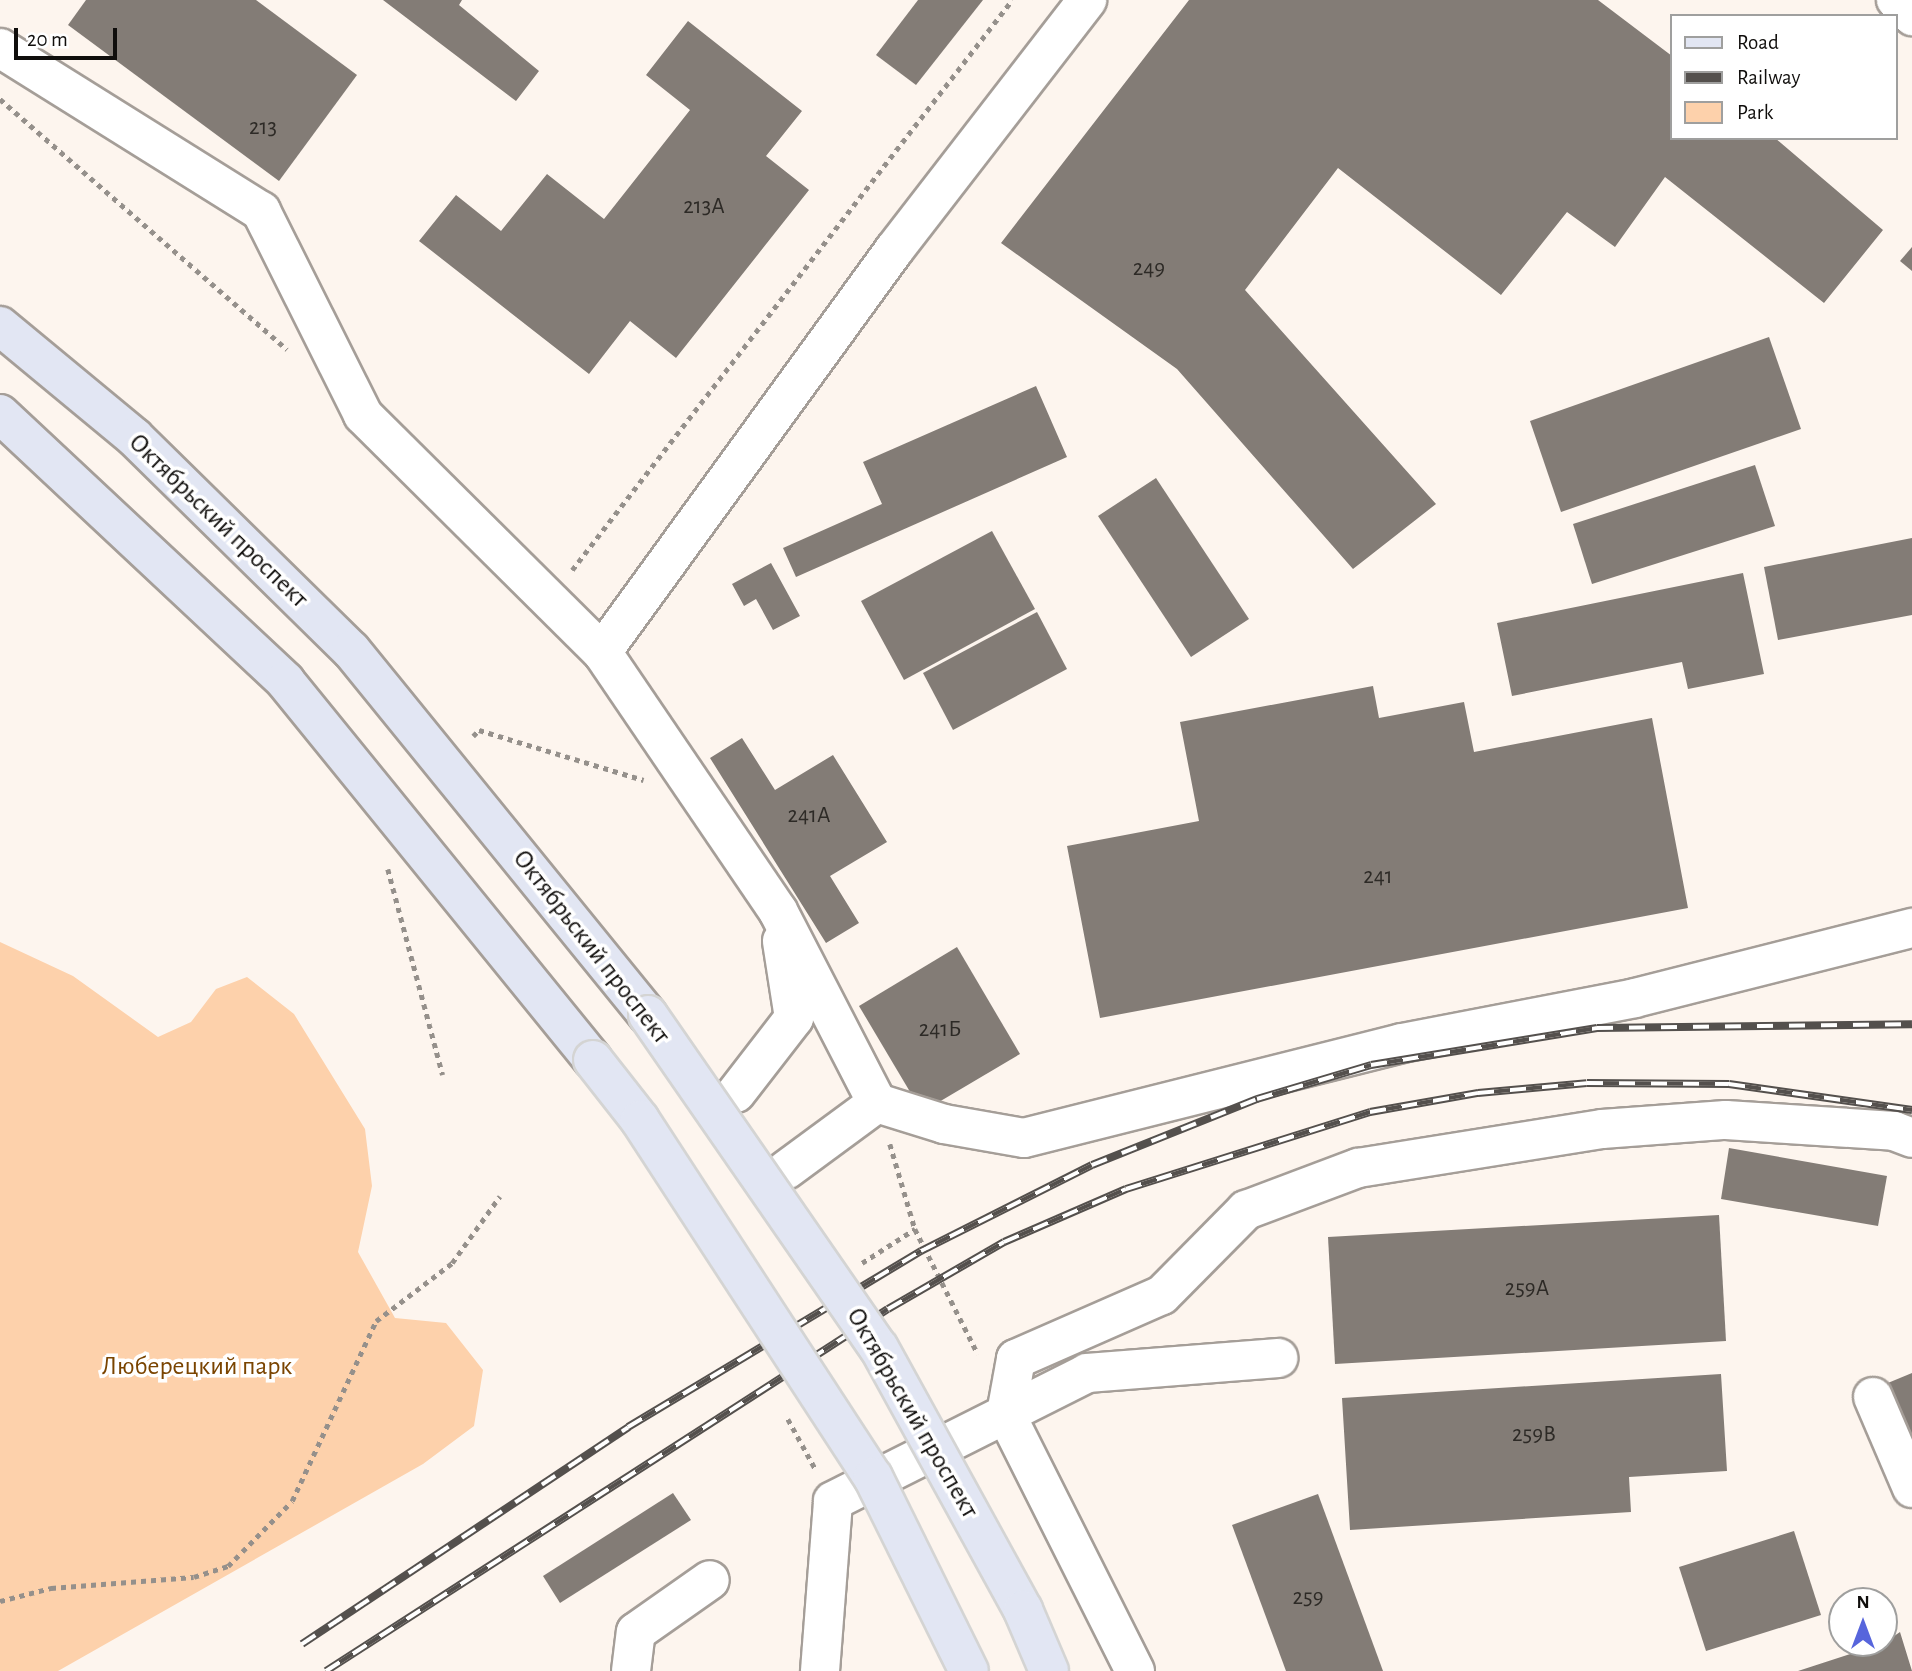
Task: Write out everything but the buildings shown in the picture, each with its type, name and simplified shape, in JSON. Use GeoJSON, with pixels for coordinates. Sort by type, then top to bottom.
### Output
{"type":"FeatureCollection","features":[{"type":"Feature","properties":{"kind":"main road","name":"Октябрьский проспект"},"geometry":{"type":"LineString","coordinates":[[0,326],[134,437],[351,650],[648,1015],[879,1348],[1023,1610],[1049,1671]]}},
{"type":"Feature","properties":{"kind":"main road"},"geometry":{"type":"LineString","coordinates":[[0,414],[285,681],[640,1120],[873,1477],[969,1671]]}},
{"type":"Feature","properties":{"kind":"street"},"geometry":{"type":"LineString","coordinates":[[602,652],[886,261],[1087,0]]}},
{"type":"Feature","properties":{"kind":"street"},"geometry":{"type":"LineString","coordinates":[[1896,0],[1912,16]]}},
{"type":"Feature","properties":{"kind":"street"},"geometry":{"type":"LineString","coordinates":[[0,48],[261,211],[363,415],[602,652],[778,911],[877,1102],[944,1125],[1024,1138],[1402,1042],[1635,998],[1912,928]]}},
{"type":"Feature","properties":{"kind":"street"},"geometry":{"type":"LineString","coordinates":[[736,1093],[794,1018],[778,911]]}},
{"type":"Feature","properties":{"kind":"street"},"geometry":{"type":"LineString","coordinates":[[786,1170],[877,1102]]}},
{"type":"Feature","properties":{"kind":"street"},"geometry":{"type":"LineString","coordinates":[[1135,1671],[1006,1414],[1016,1359],[1162,1295],[1246,1210],[1358,1168],[1602,1129],[1726,1120],[1894,1131],[1912,1138]]}},
{"type":"Feature","properties":{"kind":"street"},"geometry":{"type":"LineString","coordinates":[[821,1671],[833,1501],[1087,1373],[1278,1358]]}},
{"type":"Feature","properties":{"kind":"street"},"geometry":{"type":"LineString","coordinates":[[1873,1397],[1912,1488]]}},
{"type":"Feature","properties":{"kind":"street"},"geometry":{"type":"LineString","coordinates":[[631,1671],[636,1632],[710,1580]]}},
{"type":"Feature","properties":{"kind":"path"},"geometry":{"type":"LineString","coordinates":[[549,599],[1012,0]]}},
{"type":"Feature","properties":{"kind":"path"},"geometry":{"type":"LineString","coordinates":[[0,99],[291,352]]}},
{"type":"Feature","properties":{"kind":"path"},"geometry":{"type":"LineString","coordinates":[[473,736],[479,730],[652,782]]}},
{"type":"Feature","properties":{"kind":"path"},"geometry":{"type":"LineString","coordinates":[[396,858],[388,867],[443,1075]]}},
{"type":"Feature","properties":{"kind":"path"},"geometry":{"type":"LineString","coordinates":[[877,1102],[915,1230],[1006,1414]]}},
{"type":"Feature","properties":{"kind":"path"},"geometry":{"type":"LineString","coordinates":[[0,1601],[51,1588],[194,1577],[228,1566],[292,1501],[376,1321],[452,1263],[499,1196]]}},
{"type":"Feature","properties":{"kind":"path"},"geometry":{"type":"LineString","coordinates":[[781,1406],[833,1501]]}},
{"type":"Feature","properties":{"kind":"green space","name":"Люберецкий парк"},"geometry":{"type":"Polygon","coordinates":[[[0,942],[73,976],[158,1037],[191,1022],[216,989],[247,977],[294,1014],[365,1129],[372,1186],[358,1252],[395,1318],[446,1323],[483,1370],[474,1426],[423,1464],[58,1671],[0,1671],[0,942]]]}},
{"type":"Feature","properties":{"kind":"railway"},"geometry":{"type":"LineString","coordinates":[[302,1644],[628,1427],[921,1251],[1092,1165],[1257,1099],[1371,1065],[1597,1028],[1912,1024]]}},
{"type":"Feature","properties":{"kind":"railway"},"geometry":{"type":"LineString","coordinates":[[326,1671],[888,1309],[1004,1242],[1126,1189],[1370,1112],[1478,1093],[1587,1083],[1729,1084],[1912,1110]]}}]}
